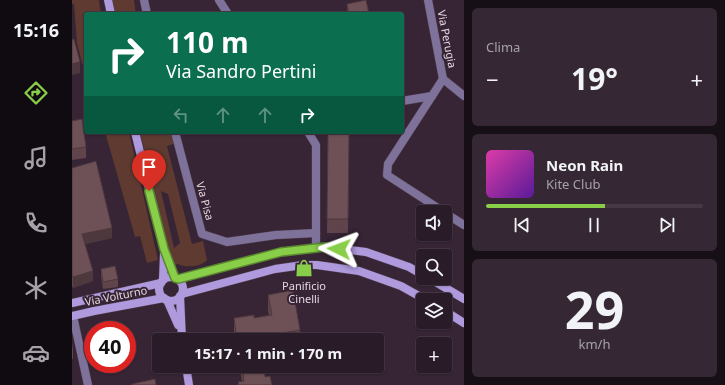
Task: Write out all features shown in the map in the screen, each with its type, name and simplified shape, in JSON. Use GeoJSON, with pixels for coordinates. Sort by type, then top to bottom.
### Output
{"type":"FeatureCollection","features":[{"type":"Feature","properties":{"kind":"street"},"geometry":{"type":"LineString","coordinates":[[108,0],[110,12]]}},
{"type":"Feature","properties":{"kind":"street"},"geometry":{"type":"LineString","coordinates":[[144,0],[147,12]]}},
{"type":"Feature","properties":{"kind":"street"},"geometry":{"type":"LineString","coordinates":[[219,0],[227,12]]}},
{"type":"Feature","properties":{"kind":"street","name":"Via Perugia"},"geometry":{"type":"LineString","coordinates":[[428,0],[443,79],[464,96]]}},
{"type":"Feature","properties":{"kind":"street"},"geometry":{"type":"LineString","coordinates":[[433,205],[387,175],[388,164],[443,79]]}},
{"type":"Feature","properties":{"kind":"street"},"geometry":{"type":"LineString","coordinates":[[404,101],[432,96]]}},
{"type":"Feature","properties":{"kind":"street"},"geometry":{"type":"LineString","coordinates":[[135,134],[164,249],[176,278],[183,286],[181,295],[181,333]]}},
{"type":"Feature","properties":{"kind":"street","name":"Via Pisa"},"geometry":{"type":"LineString","coordinates":[[176,134],[202,234],[227,242],[276,235],[316,232]]}},
{"type":"Feature","properties":{"kind":"street"},"geometry":{"type":"LineString","coordinates":[[309,134],[316,145],[316,248]]}},
{"type":"Feature","properties":{"kind":"street"},"geometry":{"type":"LineString","coordinates":[[452,217],[464,225]]}},
{"type":"Feature","properties":{"kind":"street"},"geometry":{"type":"LineString","coordinates":[[162,282],[169,277],[176,278],[281,252],[325,247],[366,252],[409,266],[416,270]]}},
{"type":"Feature","properties":{"kind":"street"},"geometry":{"type":"LineString","coordinates":[[164,249],[160,291],[166,299],[180,333]]}},
{"type":"Feature","properties":{"kind":"street"},"geometry":{"type":"LineString","coordinates":[[166,299],[174,300],[181,295],[275,269],[303,265],[317,265],[359,270],[401,286],[416,294]]}},
{"type":"Feature","properties":{"kind":"street","name":"Via Volturno"},"geometry":{"type":"LineString","coordinates":[[72,303],[162,282]]}},
{"type":"Feature","properties":{"kind":"street"},"geometry":{"type":"LineString","coordinates":[[441,285],[464,299]]}},
{"type":"Feature","properties":{"kind":"street","name":"Via Volturno"},"geometry":{"type":"LineString","coordinates":[[72,316],[94,310],[166,299]]}},
{"type":"Feature","properties":{"kind":"street"},"geometry":{"type":"LineString","coordinates":[[452,315],[464,323]]}},
{"type":"Feature","properties":{"kind":"street"},"geometry":{"type":"LineString","coordinates":[[72,316],[88,385]]}},
{"type":"Feature","properties":{"kind":"street"},"geometry":{"type":"LineString","coordinates":[[187,373],[189,385]]}},
{"type":"Feature","properties":{"kind":"shaded area"},"geometry":{"type":"Polygon","coordinates":[[[72,0],[99,0],[101,12],[84,12],[84,70],[77,43],[74,4],[72,4],[72,0]]]}},
{"type":"Feature","properties":{"kind":"shaded area"},"geometry":{"type":"Polygon","coordinates":[[[112,0],[134,0],[136,12],[114,12],[112,0]]]}},
{"type":"Feature","properties":{"kind":"shaded area"},"geometry":{"type":"Polygon","coordinates":[[[106,134],[129,134],[158,260],[147,263],[140,236],[135,237],[106,134]]]}},
{"type":"Feature","properties":{"kind":"shaded area"},"geometry":{"type":"Polygon","coordinates":[[[140,134],[174,134],[176,143],[167,146],[192,244],[203,241],[207,260],[201,264],[193,266],[178,264],[172,266],[140,134]],[[161,191],[174,248],[180,243],[168,194],[161,191]]]}},
{"type":"Feature","properties":{"kind":"building"},"geometry":{"type":"Polygon","coordinates":[[[366,0],[369,12],[349,12],[347,4],[366,0]]]}},
{"type":"Feature","properties":{"kind":"building"},"geometry":{"type":"Polygon","coordinates":[[[74,39],[80,62],[72,64],[72,40],[74,39]]]}},
{"type":"Feature","properties":{"kind":"building"},"geometry":{"type":"Polygon","coordinates":[[[82,119],[86,147],[72,149],[72,121],[82,119]]]}},
{"type":"Feature","properties":{"kind":"building"},"geometry":{"type":"Polygon","coordinates":[[[328,134],[349,134],[348,219],[327,219],[328,134]]]}},
{"type":"Feature","properties":{"kind":"building"},"geometry":{"type":"Polygon","coordinates":[[[96,161],[112,228],[82,234],[93,271],[73,277],[72,168],[96,161]]]}},
{"type":"Feature","properties":{"kind":"building"},"geometry":{"type":"Polygon","coordinates":[[[115,266],[118,279],[103,282],[101,269],[115,266]]]}},
{"type":"Feature","properties":{"kind":"building"},"geometry":{"type":"Polygon","coordinates":[[[293,290],[300,330],[282,333],[236,333],[234,318],[254,315],[254,318],[272,315],[268,295],[293,290]]]}},
{"type":"Feature","properties":{"kind":"building"},"geometry":{"type":"Polygon","coordinates":[[[243,373],[265,373],[265,377],[270,376],[272,385],[239,385],[238,382],[244,381],[243,373]]]}},
{"type":"Feature","properties":{"kind":"building"},"geometry":{"type":"Polygon","coordinates":[[[155,379],[156,385],[132,385],[132,384],[155,379]]]}},
{"type":"Feature","properties":{"kind":"place","name":"Panificio Cinelli"},"geometry":{"type":"Point","coordinates":[304,268]}},
{"type":"Feature","properties":{"kind":"route"},"geometry":{"type":"LineString","coordinates":[[149,191],[164,249],[175,278],[178,279],[281,252],[325,247],[339,249]]}}]}
